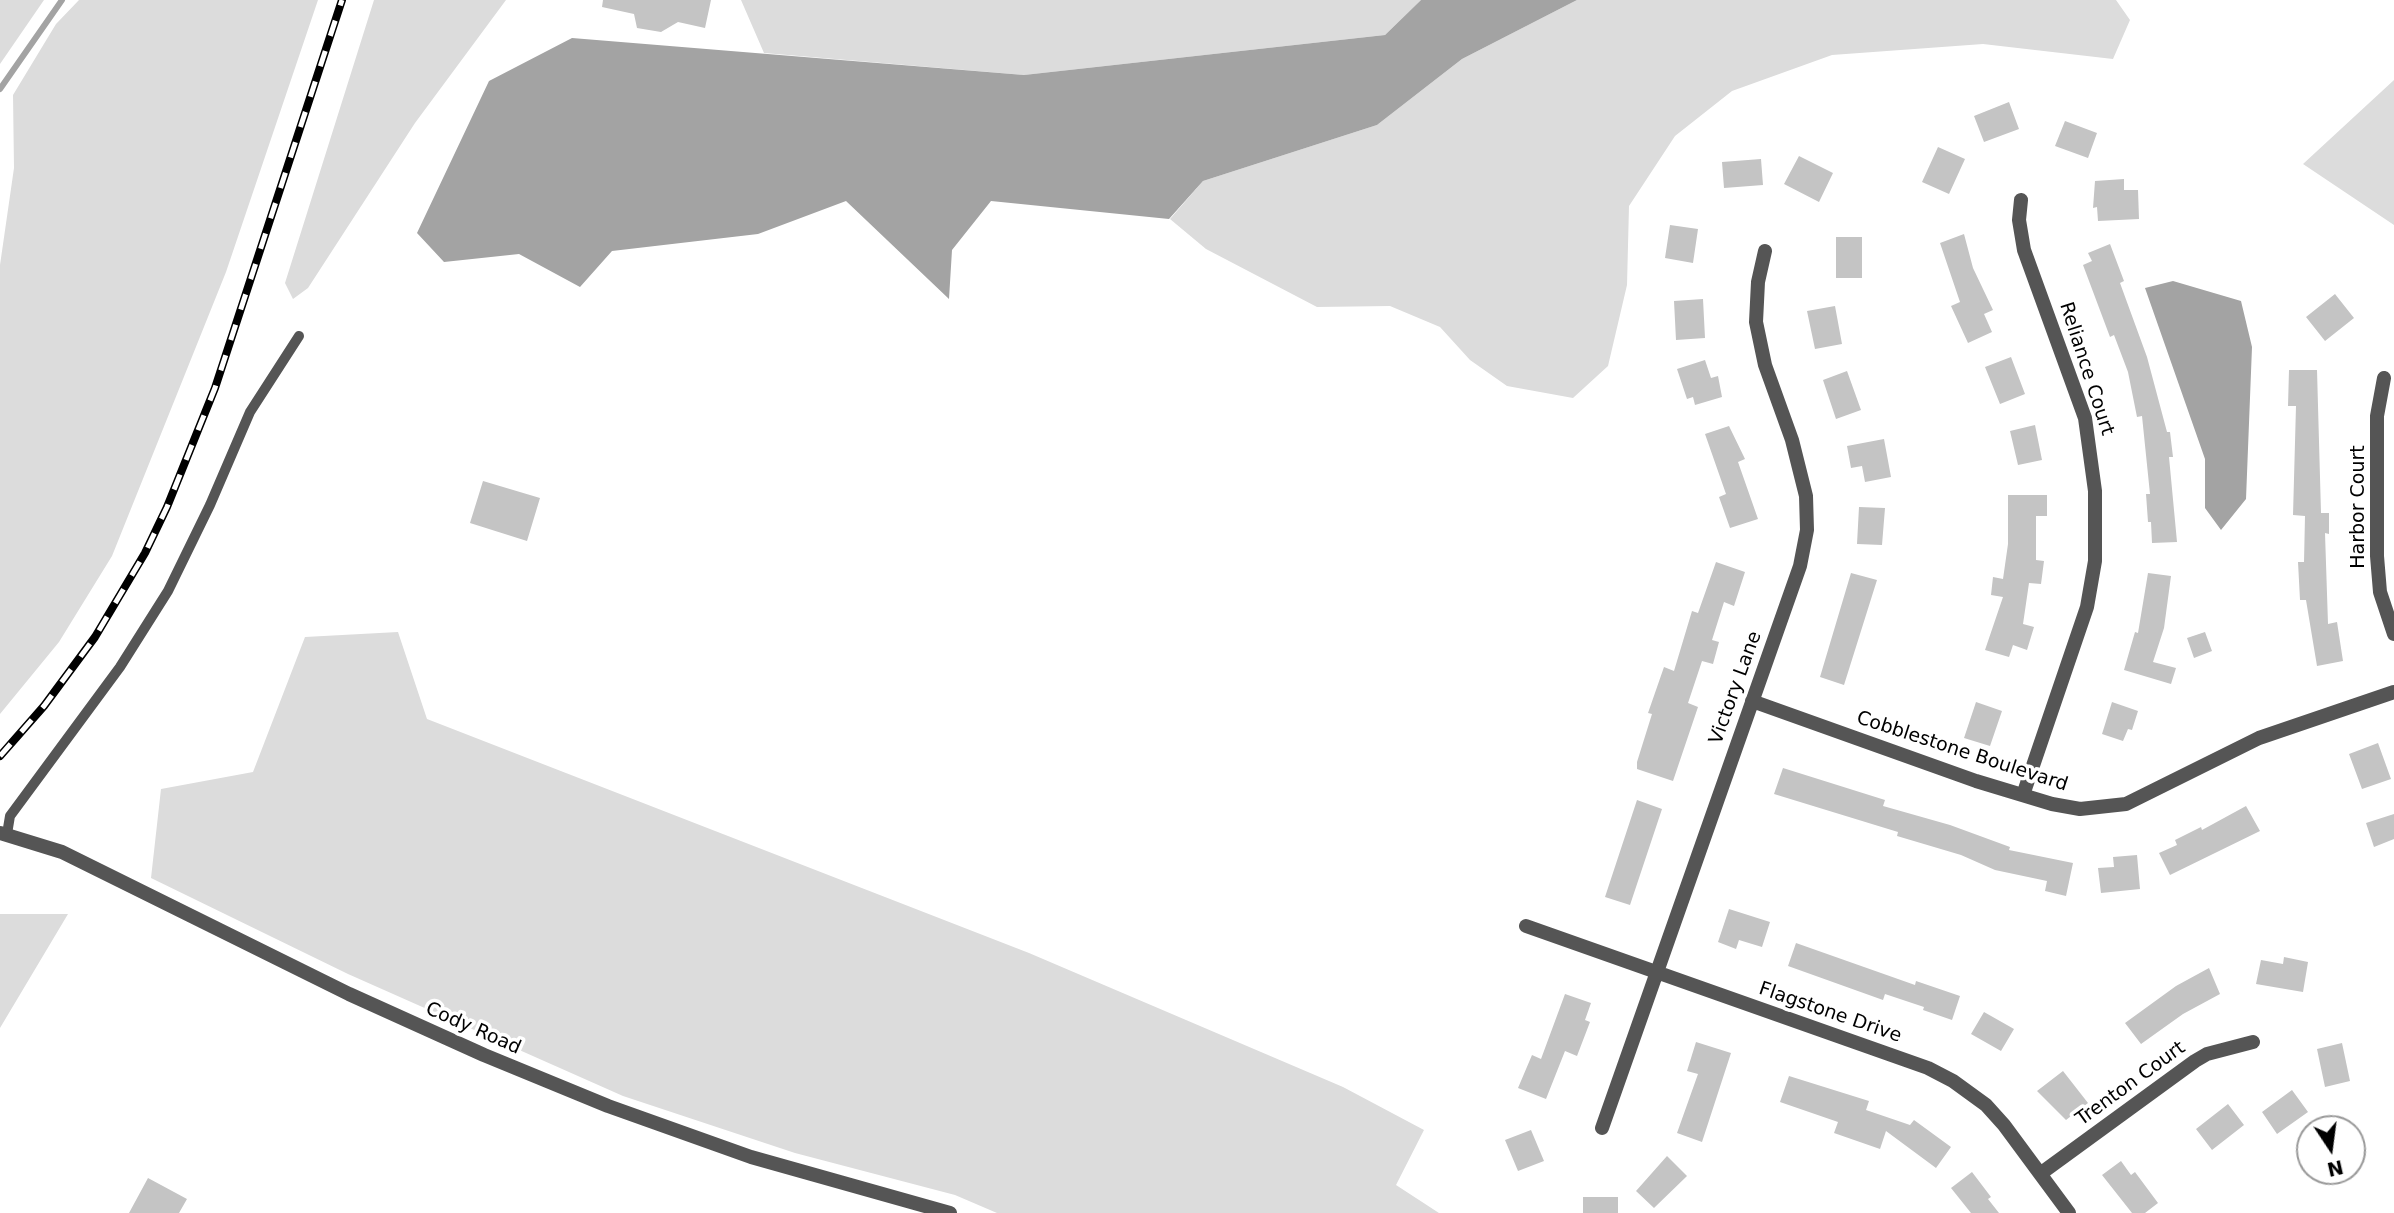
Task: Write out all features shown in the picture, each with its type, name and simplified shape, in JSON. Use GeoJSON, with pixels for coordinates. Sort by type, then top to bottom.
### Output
{"type":"FeatureCollection","features":[{"type":"Feature","properties":{"kind":"street","name":"Reliance Court"},"geometry":{"type":"LineString","coordinates":[[2021,200],[2019,220],[2024,250],[2085,418],[2095,491],[2095,562],[2087,607],[2023,795]]}},
{"type":"Feature","properties":{"kind":"street","name":"Victory Lane"},"geometry":{"type":"LineString","coordinates":[[1602,1129],[1800,566],[1807,530],[1806,496],[1791,440],[1765,365],[1756,322],[1758,282],[1765,251]]}},
{"type":"Feature","properties":{"kind":"street","name":"Harbor Court"},"geometry":{"type":"LineString","coordinates":[[2384,379],[2378,416],[2376,556],[2380,592],[2394,634]]}},
{"type":"Feature","properties":{"kind":"street","name":"Cobblestone Boulevard"},"geometry":{"type":"LineString","coordinates":[[1752,701],[2023,795],[2080,809],[2126,804],[2259,738],[2394,692]]}},
{"type":"Feature","properties":{"kind":"street","name":"Cody Road"},"geometry":{"type":"LineString","coordinates":[[3,834],[62,852],[349,994],[608,1107],[751,1157],[950,1213]]}},
{"type":"Feature","properties":{"kind":"street","name":"Flagstone Drive"},"geometry":{"type":"LineString","coordinates":[[1526,926],[1928,1068],[1953,1081],[1986,1105],[2069,1213]]}},
{"type":"Feature","properties":{"kind":"street","name":"Trenton Court"},"geometry":{"type":"LineString","coordinates":[[2040,1174],[2195,1061],[2207,1054],[2253,1042]]}},
{"type":"Feature","properties":{"kind":"lane"},"geometry":{"type":"LineString","coordinates":[[3,834],[10,816],[120,667],[168,591],[210,505],[250,412],[299,336]]}},
{"type":"Feature","properties":{"kind":"shaded area"},"geometry":{"type":"Polygon","coordinates":[[[0,0],[44,0],[0,64],[0,0]]]}},
{"type":"Feature","properties":{"kind":"shaded area"},"geometry":{"type":"Polygon","coordinates":[[[79,0],[318,0],[226,272],[112,556],[59,642],[0,714],[0,265],[14,168],[13,95],[56,24],[79,0]]]}},
{"type":"Feature","properties":{"kind":"shaded area"},"geometry":{"type":"Polygon","coordinates":[[[374,0],[506,0],[415,123],[308,288],[293,299],[285,283],[374,0]]]}},
{"type":"Feature","properties":{"kind":"shaded area"},"geometry":{"type":"Polygon","coordinates":[[[741,0],[1421,0],[1385,35],[1024,75],[764,53],[741,0]]]}},
{"type":"Feature","properties":{"kind":"shaded area"},"geometry":{"type":"Polygon","coordinates":[[[1421,0],[1577,0],[1462,59],[1377,125],[1203,181],[1169,219],[991,201],[952,250],[949,299],[846,201],[758,234],[612,251],[580,287],[519,254],[444,262],[417,233],[489,81],[572,38],[1024,75],[1385,35],[1421,0]]]}},
{"type":"Feature","properties":{"kind":"shaded area"},"geometry":{"type":"Polygon","coordinates":[[[1577,0],[2116,0],[2130,20],[2113,59],[1983,44],[1832,55],[1732,91],[1675,136],[1629,206],[1627,285],[1608,366],[1573,398],[1507,386],[1470,360],[1440,327],[1390,306],[1317,307],[1206,249],[1170,219],[1203,181],[1377,125],[1462,59],[1577,0]]]}},
{"type":"Feature","properties":{"kind":"shaded area"},"geometry":{"type":"Polygon","coordinates":[[[2394,80],[2394,225],[2303,164],[2394,80]]]}},
{"type":"Feature","properties":{"kind":"shaded area"},"geometry":{"type":"Polygon","coordinates":[[[2173,281],[2241,301],[2252,347],[2246,499],[2221,530],[2205,508],[2205,459],[2145,288],[2173,281]]]}},
{"type":"Feature","properties":{"kind":"shaded area"},"geometry":{"type":"Polygon","coordinates":[[[398,632],[427,719],[1029,953],[1343,1087],[1424,1130],[1396,1185],[1439,1213],[997,1213],[955,1195],[795,1153],[623,1096],[348,974],[151,878],[161,789],[253,772],[305,637],[398,632]]]}},
{"type":"Feature","properties":{"kind":"shaded area"},"geometry":{"type":"Polygon","coordinates":[[[0,914],[68,914],[0,1028],[0,914]]]}},
{"type":"Feature","properties":{"kind":"building"},"geometry":{"type":"Polygon","coordinates":[[[603,0],[711,0],[705,28],[678,22],[661,32],[637,28],[634,14],[602,7],[603,0]]]}},
{"type":"Feature","properties":{"kind":"building"},"geometry":{"type":"Polygon","coordinates":[[[2009,102],[2019,129],[1984,142],[1974,116],[2009,102]]]}},
{"type":"Feature","properties":{"kind":"building"},"geometry":{"type":"Polygon","coordinates":[[[2065,121],[2097,133],[2088,158],[2055,146],[2065,121]]]}},
{"type":"Feature","properties":{"kind":"building"},"geometry":{"type":"Polygon","coordinates":[[[1938,147],[1965,159],[1949,194],[1922,182],[1938,147]]]}},
{"type":"Feature","properties":{"kind":"building"},"geometry":{"type":"Polygon","coordinates":[[[1799,156],[1833,173],[1819,202],[1784,184],[1799,156]]]}},
{"type":"Feature","properties":{"kind":"building"},"geometry":{"type":"Polygon","coordinates":[[[1761,159],[1763,185],[1724,188],[1722,162],[1761,159]]]}},
{"type":"Feature","properties":{"kind":"building"},"geometry":{"type":"Polygon","coordinates":[[[2124,179],[2124,190],[2138,190],[2139,219],[2098,221],[2097,207],[2093,208],[2095,181],[2124,179]]]}},
{"type":"Feature","properties":{"kind":"building"},"geometry":{"type":"Polygon","coordinates":[[[1670,225],[1698,229],[1693,263],[1665,258],[1670,225]]]}},
{"type":"Feature","properties":{"kind":"building"},"geometry":{"type":"Polygon","coordinates":[[[1964,234],[1973,268],[1993,310],[1984,314],[1992,332],[1968,343],[1951,306],[1960,302],[1940,243],[1964,234]]]}},
{"type":"Feature","properties":{"kind":"building"},"geometry":{"type":"Polygon","coordinates":[[[1836,237],[1862,237],[1862,278],[1836,278],[1836,237]]]}},
{"type":"Feature","properties":{"kind":"building"},"geometry":{"type":"Polygon","coordinates":[[[2110,244],[2124,281],[2120,283],[2147,357],[2167,432],[2170,432],[2173,457],[2169,457],[2177,542],[2152,543],[2151,522],[2148,522],[2146,494],[2150,494],[2142,416],[2137,417],[2128,372],[2114,335],[2110,337],[2083,265],[2092,261],[2088,253],[2110,244]]]}},
{"type":"Feature","properties":{"kind":"building"},"geometry":{"type":"Polygon","coordinates":[[[2335,294],[2354,318],[2325,341],[2306,317],[2335,294]]]}},
{"type":"Feature","properties":{"kind":"building"},"geometry":{"type":"Polygon","coordinates":[[[1703,299],[1705,338],[1676,340],[1674,301],[1703,299]]]}},
{"type":"Feature","properties":{"kind":"building"},"geometry":{"type":"Polygon","coordinates":[[[1835,306],[1842,344],[1815,349],[1807,311],[1835,306]]]}},
{"type":"Feature","properties":{"kind":"building"},"geometry":{"type":"Polygon","coordinates":[[[2011,357],[2025,394],[2000,404],[1985,367],[2011,357]]]}},
{"type":"Feature","properties":{"kind":"building"},"geometry":{"type":"Polygon","coordinates":[[[1705,360],[1711,378],[1718,376],[1722,397],[1695,405],[1693,397],[1687,399],[1677,369],[1705,360]]]}},
{"type":"Feature","properties":{"kind":"building"},"geometry":{"type":"Polygon","coordinates":[[[2289,370],[2317,370],[2321,513],[2329,513],[2329,534],[2325,533],[2328,624],[2337,622],[2343,661],[2317,666],[2306,600],[2300,600],[2298,562],[2304,562],[2305,516],[2293,515],[2296,406],[2288,406],[2289,370]]]}},
{"type":"Feature","properties":{"kind":"building"},"geometry":{"type":"Polygon","coordinates":[[[1847,371],[1861,410],[1836,419],[1823,380],[1847,371]]]}},
{"type":"Feature","properties":{"kind":"building"},"geometry":{"type":"Polygon","coordinates":[[[2035,425],[2042,460],[2018,465],[2010,431],[2035,425]]]}},
{"type":"Feature","properties":{"kind":"building"},"geometry":{"type":"Polygon","coordinates":[[[1729,426],[1745,459],[1738,462],[1758,519],[1730,528],[1719,497],[1726,494],[1705,434],[1729,426]]]}},
{"type":"Feature","properties":{"kind":"building"},"geometry":{"type":"Polygon","coordinates":[[[1884,439],[1891,477],[1865,482],[1862,466],[1851,468],[1847,446],[1884,439]]]}},
{"type":"Feature","properties":{"kind":"building"},"geometry":{"type":"Polygon","coordinates":[[[483,481],[540,498],[527,541],[470,523],[483,481]]]}},
{"type":"Feature","properties":{"kind":"building"},"geometry":{"type":"Polygon","coordinates":[[[2008,495],[2047,495],[2047,516],[2036,516],[2036,560],[2044,561],[2041,584],[2029,583],[2023,624],[2034,627],[2027,650],[2013,645],[2009,657],[1985,650],[2003,597],[1991,595],[1993,577],[2003,579],[2008,544],[2008,495]]]}},
{"type":"Feature","properties":{"kind":"building"},"geometry":{"type":"Polygon","coordinates":[[[1859,507],[1885,508],[1882,545],[1857,544],[1859,507]]]}},
{"type":"Feature","properties":{"kind":"building"},"geometry":{"type":"Polygon","coordinates":[[[1716,562],[1745,572],[1734,606],[1724,602],[1712,640],[1719,642],[1713,664],[1702,661],[1688,703],[1698,707],[1673,781],[1637,769],[1637,762],[1652,714],[1648,713],[1664,667],[1674,671],[1692,611],[1698,613],[1716,562]]]}},
{"type":"Feature","properties":{"kind":"building"},"geometry":{"type":"Polygon","coordinates":[[[1851,573],[1877,580],[1844,685],[1820,677],[1851,573]]]}},
{"type":"Feature","properties":{"kind":"building"},"geometry":{"type":"Polygon","coordinates":[[[2148,573],[2171,576],[2164,628],[2153,662],[2176,668],[2171,684],[2124,670],[2135,632],[2138,633],[2148,573]]]}},
{"type":"Feature","properties":{"kind":"building"},"geometry":{"type":"Polygon","coordinates":[[[2205,632],[2212,651],[2194,658],[2187,638],[2205,632]]]}},
{"type":"Feature","properties":{"kind":"building"},"geometry":{"type":"Polygon","coordinates":[[[1976,702],[2002,711],[1990,746],[1964,738],[1976,702]]]}},
{"type":"Feature","properties":{"kind":"building"},"geometry":{"type":"Polygon","coordinates":[[[2112,702],[2138,711],[2132,730],[2128,729],[2123,741],[2102,734],[2112,702]]]}},
{"type":"Feature","properties":{"kind":"building"},"geometry":{"type":"Polygon","coordinates":[[[2378,743],[2391,779],[2362,789],[2349,754],[2378,743]]]}},
{"type":"Feature","properties":{"kind":"building"},"geometry":{"type":"Polygon","coordinates":[[[1783,768],[1885,800],[1883,806],[1950,825],[2010,847],[2009,850],[2073,863],[2066,896],[2045,891],[2047,881],[1995,870],[1961,855],[1897,836],[1898,832],[1774,794],[1783,768]]]}},
{"type":"Feature","properties":{"kind":"building"},"geometry":{"type":"Polygon","coordinates":[[[1637,800],[1662,809],[1630,905],[1605,897],[1637,800]]]}},
{"type":"Feature","properties":{"kind":"building"},"geometry":{"type":"Polygon","coordinates":[[[2246,806],[2260,831],[2170,875],[2159,853],[2177,845],[2175,840],[2201,827],[2202,830],[2246,806]]]}},
{"type":"Feature","properties":{"kind":"building"},"geometry":{"type":"Polygon","coordinates":[[[2394,814],[2394,839],[2374,847],[2366,823],[2394,814]]]}},
{"type":"Feature","properties":{"kind":"building"},"geometry":{"type":"Polygon","coordinates":[[[2137,855],[2140,889],[2101,893],[2098,868],[2114,867],[2113,857],[2137,855]]]}},
{"type":"Feature","properties":{"kind":"building"},"geometry":{"type":"Polygon","coordinates":[[[1729,909],[1770,922],[1762,947],[1739,940],[1736,949],[1718,942],[1729,909]]]}},
{"type":"Feature","properties":{"kind":"building"},"geometry":{"type":"Polygon","coordinates":[[[1796,943],[1915,985],[1916,981],[1960,996],[1952,1020],[1885,994],[1883,1000],[1788,966],[1796,943]]]}},
{"type":"Feature","properties":{"kind":"building"},"geometry":{"type":"Polygon","coordinates":[[[2284,957],[2308,962],[2303,992],[2256,984],[2261,960],[2283,964],[2284,957]]]}},
{"type":"Feature","properties":{"kind":"building"},"geometry":{"type":"Polygon","coordinates":[[[2209,968],[2220,994],[2183,1014],[2141,1044],[2125,1023],[2176,986],[2209,968]]]}},
{"type":"Feature","properties":{"kind":"building"},"geometry":{"type":"Polygon","coordinates":[[[1565,994],[1591,1003],[1585,1020],[1590,1022],[1577,1056],[1565,1051],[1546,1099],[1518,1088],[1532,1055],[1541,1059],[1565,994]]]}},
{"type":"Feature","properties":{"kind":"building"},"geometry":{"type":"Polygon","coordinates":[[[1984,1012],[2014,1029],[2001,1051],[1971,1034],[1984,1012]]]}},
{"type":"Feature","properties":{"kind":"building"},"geometry":{"type":"Polygon","coordinates":[[[1696,1042],[1731,1053],[1702,1142],[1677,1133],[1698,1074],[1687,1071],[1696,1042]]]}},
{"type":"Feature","properties":{"kind":"building"},"geometry":{"type":"Polygon","coordinates":[[[2342,1043],[2350,1081],[2325,1087],[2317,1049],[2342,1043]]]}},
{"type":"Feature","properties":{"kind":"building"},"geometry":{"type":"Polygon","coordinates":[[[2063,1071],[2088,1103],[2066,1120],[2037,1091],[2063,1071]]]}},
{"type":"Feature","properties":{"kind":"building"},"geometry":{"type":"Polygon","coordinates":[[[1789,1076],[1869,1101],[1866,1110],[1910,1125],[1914,1120],[1951,1147],[1936,1168],[1886,1131],[1880,1149],[1834,1133],[1838,1122],[1780,1102],[1789,1076]]]}},
{"type":"Feature","properties":{"kind":"building"},"geometry":{"type":"Polygon","coordinates":[[[2292,1090],[2308,1112],[2296,1115],[2296,1121],[2277,1134],[2262,1112],[2292,1090]]]}},
{"type":"Feature","properties":{"kind":"building"},"geometry":{"type":"Polygon","coordinates":[[[2228,1104],[2244,1125],[2212,1150],[2196,1129],[2228,1104]]]}},
{"type":"Feature","properties":{"kind":"building"},"geometry":{"type":"Polygon","coordinates":[[[1531,1130],[1544,1161],[1518,1171],[1505,1140],[1531,1130]]]}},
{"type":"Feature","properties":{"kind":"building"},"geometry":{"type":"Polygon","coordinates":[[[1667,1156],[1687,1176],[1654,1208],[1636,1191],[1667,1156]]]}},
{"type":"Feature","properties":{"kind":"building"},"geometry":{"type":"Polygon","coordinates":[[[2121,1161],[2131,1175],[2135,1172],[2158,1203],[2145,1213],[2132,1213],[2102,1175],[2121,1161]]]}},
{"type":"Feature","properties":{"kind":"building"},"geometry":{"type":"Polygon","coordinates":[[[1972,1172],[1991,1197],[1988,1199],[1999,1213],[1971,1213],[1951,1188],[1972,1172]]]}},
{"type":"Feature","properties":{"kind":"building"},"geometry":{"type":"Polygon","coordinates":[[[148,1178],[187,1199],[179,1213],[129,1213],[148,1178]]]}},
{"type":"Feature","properties":{"kind":"building"},"geometry":{"type":"Polygon","coordinates":[[[1583,1197],[1618,1197],[1618,1213],[1583,1213],[1583,1197]]]}},
{"type":"Feature","properties":{"kind":"waterway"},"geometry":{"type":"LineString","coordinates":[[0,89],[62,0]]}},
{"type":"Feature","properties":{"kind":"railway"},"geometry":{"type":"LineString","coordinates":[[0,756],[44,706],[95,637],[145,553],[167,507],[215,388],[342,0]]}}]}
